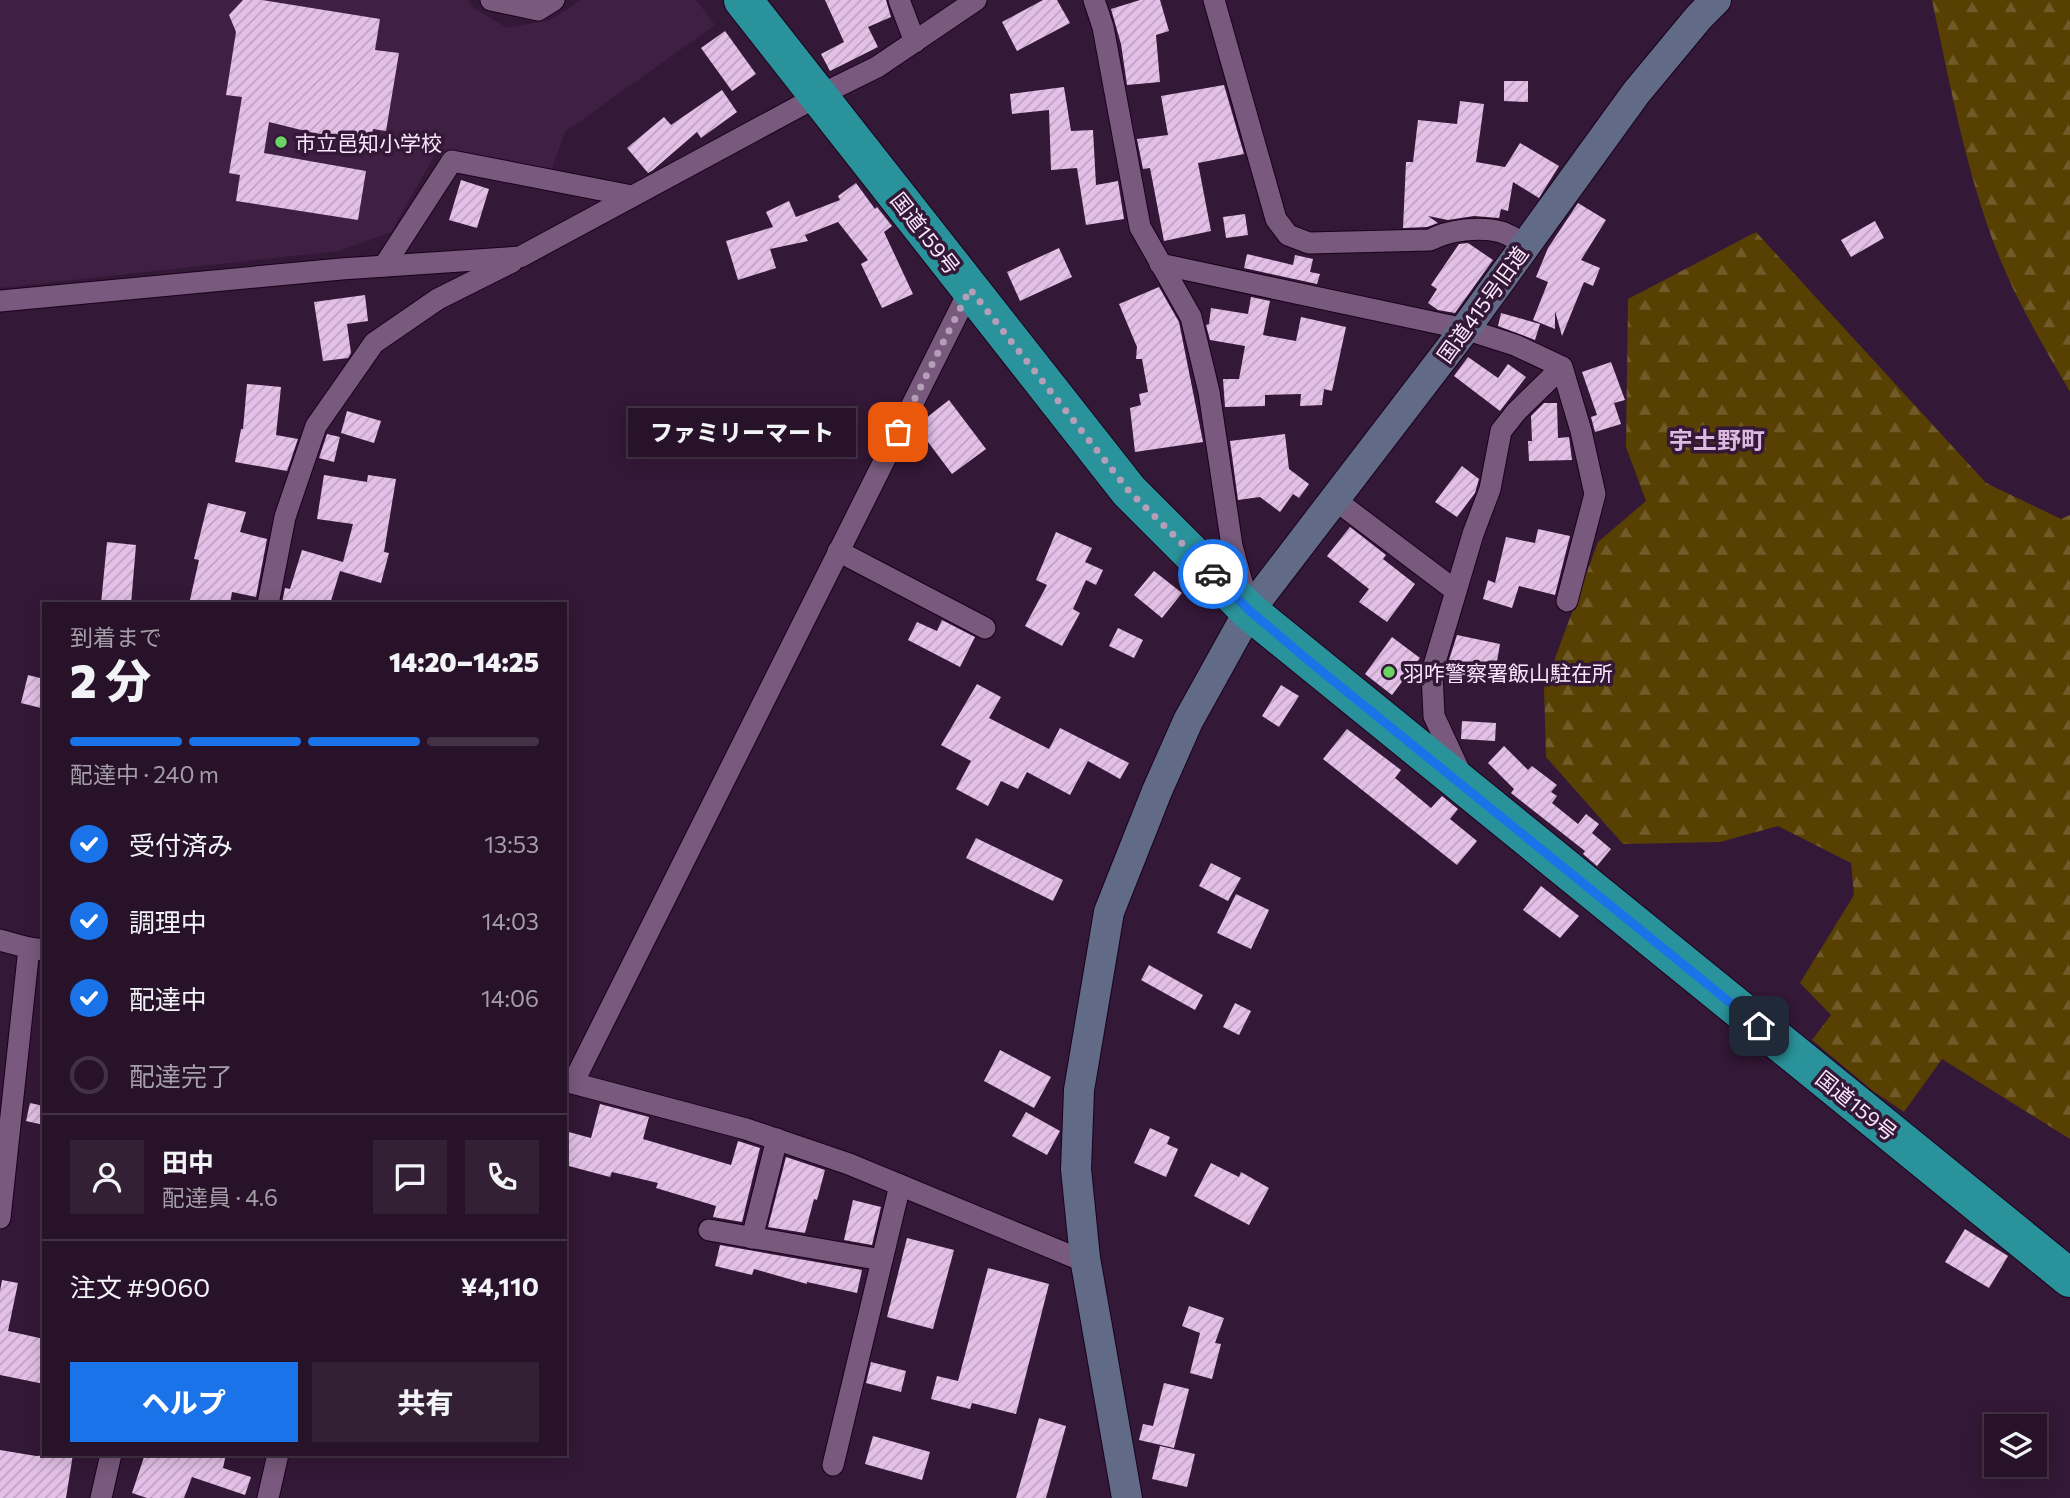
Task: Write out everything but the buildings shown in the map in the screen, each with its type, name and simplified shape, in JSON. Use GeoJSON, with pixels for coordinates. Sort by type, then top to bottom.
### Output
{"type":"FeatureCollection","features":[{"type":"Feature","properties":{"kind":"highway","name":"国道159号"},"geometry":{"type":"LineString","coordinates":[[743,0],[1129,491],[1250,611],[2070,1278]]}},
{"type":"Feature","properties":{"kind":"street"},"geometry":{"type":"LineString","coordinates":[[491,0],[538,10],[554,0]]}},
{"type":"Feature","properties":{"kind":"street"},"geometry":{"type":"LineString","coordinates":[[899,0],[915,42]]}},
{"type":"Feature","properties":{"kind":"street"},"geometry":{"type":"LineString","coordinates":[[268,602],[285,517],[316,425],[374,344],[438,299],[877,67],[976,0]]}},
{"type":"Feature","properties":{"kind":"street"},"geometry":{"type":"LineString","coordinates":[[1094,0],[1103,27],[1140,227],[1191,317],[1209,393],[1232,546],[1250,611]]}},
{"type":"Feature","properties":{"kind":"street"},"geometry":{"type":"LineString","coordinates":[[1214,0],[1276,219],[1288,235],[1309,243],[1430,240],[1442,234],[1470,230],[1501,232],[1526,244]]}},
{"type":"Feature","properties":{"kind":"street","name":"国道415号旧道"},"geometry":{"type":"LineString","coordinates":[[1127,1498],[1086,1262],[1076,1169],[1079,1090],[1109,912],[1188,721],[1250,611],[1465,329],[1636,93],[1716,0]]}},
{"type":"Feature","properties":{"kind":"street"},"geometry":{"type":"LineString","coordinates":[[384,266],[452,161],[632,197]]}},
{"type":"Feature","properties":{"kind":"street"},"geometry":{"type":"LineString","coordinates":[[0,301],[384,266],[520,257]]}},
{"type":"Feature","properties":{"kind":"street"},"geometry":{"type":"LineString","coordinates":[[1160,264],[1465,329],[1516,345],[1562,368],[1581,431],[1595,494],[1567,600]]}},
{"type":"Feature","properties":{"kind":"street"},"geometry":{"type":"LineString","coordinates":[[970,289],[569,1082],[746,1129],[849,1164],[1086,1262]]}},
{"type":"Feature","properties":{"kind":"street"},"geometry":{"type":"LineString","coordinates":[[1469,790],[1434,716],[1432,672],[1473,534],[1490,489],[1501,431],[1516,412],[1562,368]]}},
{"type":"Feature","properties":{"kind":"street"},"geometry":{"type":"LineString","coordinates":[[1334,499],[1456,591]]}},
{"type":"Feature","properties":{"kind":"street"},"geometry":{"type":"LineString","coordinates":[[838,551],[985,628]]}},
{"type":"Feature","properties":{"kind":"street"},"geometry":{"type":"LineString","coordinates":[[0,940],[36,949],[0,1218]]}},
{"type":"Feature","properties":{"kind":"street"},"geometry":{"type":"LineString","coordinates":[[752,1238],[777,1139]]}},
{"type":"Feature","properties":{"kind":"street"},"geometry":{"type":"LineString","coordinates":[[833,1465],[900,1185]]}},
{"type":"Feature","properties":{"kind":"street"},"geometry":{"type":"LineString","coordinates":[[709,1230],[882,1260]]}},
{"type":"Feature","properties":{"kind":"street"},"geometry":{"type":"LineString","coordinates":[[101,1498],[111,1456]]}},
{"type":"Feature","properties":{"kind":"street"},"geometry":{"type":"LineString","coordinates":[[268,1498],[278,1456]]}},
{"type":"Feature","properties":{"kind":"shaded area","name":"市立邑知小学校"},"geometry":{"type":"Polygon","coordinates":[[[0,0],[468,0],[472,7],[507,28],[551,20],[581,0],[696,0],[715,25],[565,132],[551,171],[437,151],[391,232],[339,251],[0,288],[0,0]]]}},
{"type":"Feature","properties":{"kind":"green space"},"geometry":{"type":"Polygon","coordinates":[[[1932,0],[2070,0],[2070,392],[2031,324],[1998,254],[1987,223],[1960,128],[1932,0]]]}},
{"type":"Feature","properties":{"kind":"green space"},"geometry":{"type":"Polygon","coordinates":[[[1756,232],[1986,483],[2061,519],[2070,515],[2070,1139],[1942,1059],[1904,1112],[1873,1091],[1812,1040],[1831,1015],[1800,983],[1854,895],[1851,863],[1778,826],[1720,842],[1623,844],[1546,757],[1544,688],[1598,542],[1646,501],[1626,447],[1628,299],[1756,232]]]}},
{"type":"Feature","properties":{"kind":"way so far"},"geometry":{"type":"LineString","coordinates":[[898,432],[970,289],[1129,491],[1213,574]]}},
{"type":"Feature","properties":{"kind":"place","name":"市立邑知小学校"},"geometry":{"type":"Point","coordinates":[281,142]}},
{"type":"Feature","properties":{"kind":"place","name":"ファミリーマート"},"geometry":{"type":"Point","coordinates":[898,432]}},
{"type":"Feature","properties":{"kind":"place","name":"羽咋警察署飯山駐在所"},"geometry":{"type":"Point","coordinates":[1389,672]}},
{"type":"Feature","properties":{"kind":"district","name":"宇土野町"},"geometry":{"type":"Point","coordinates":[1717,439]}},
{"type":"Feature","properties":{"kind":"route"},"geometry":{"type":"LineString","coordinates":[[1213,574],[1250,611],[1309,661],[1759,1026]]}}]}
